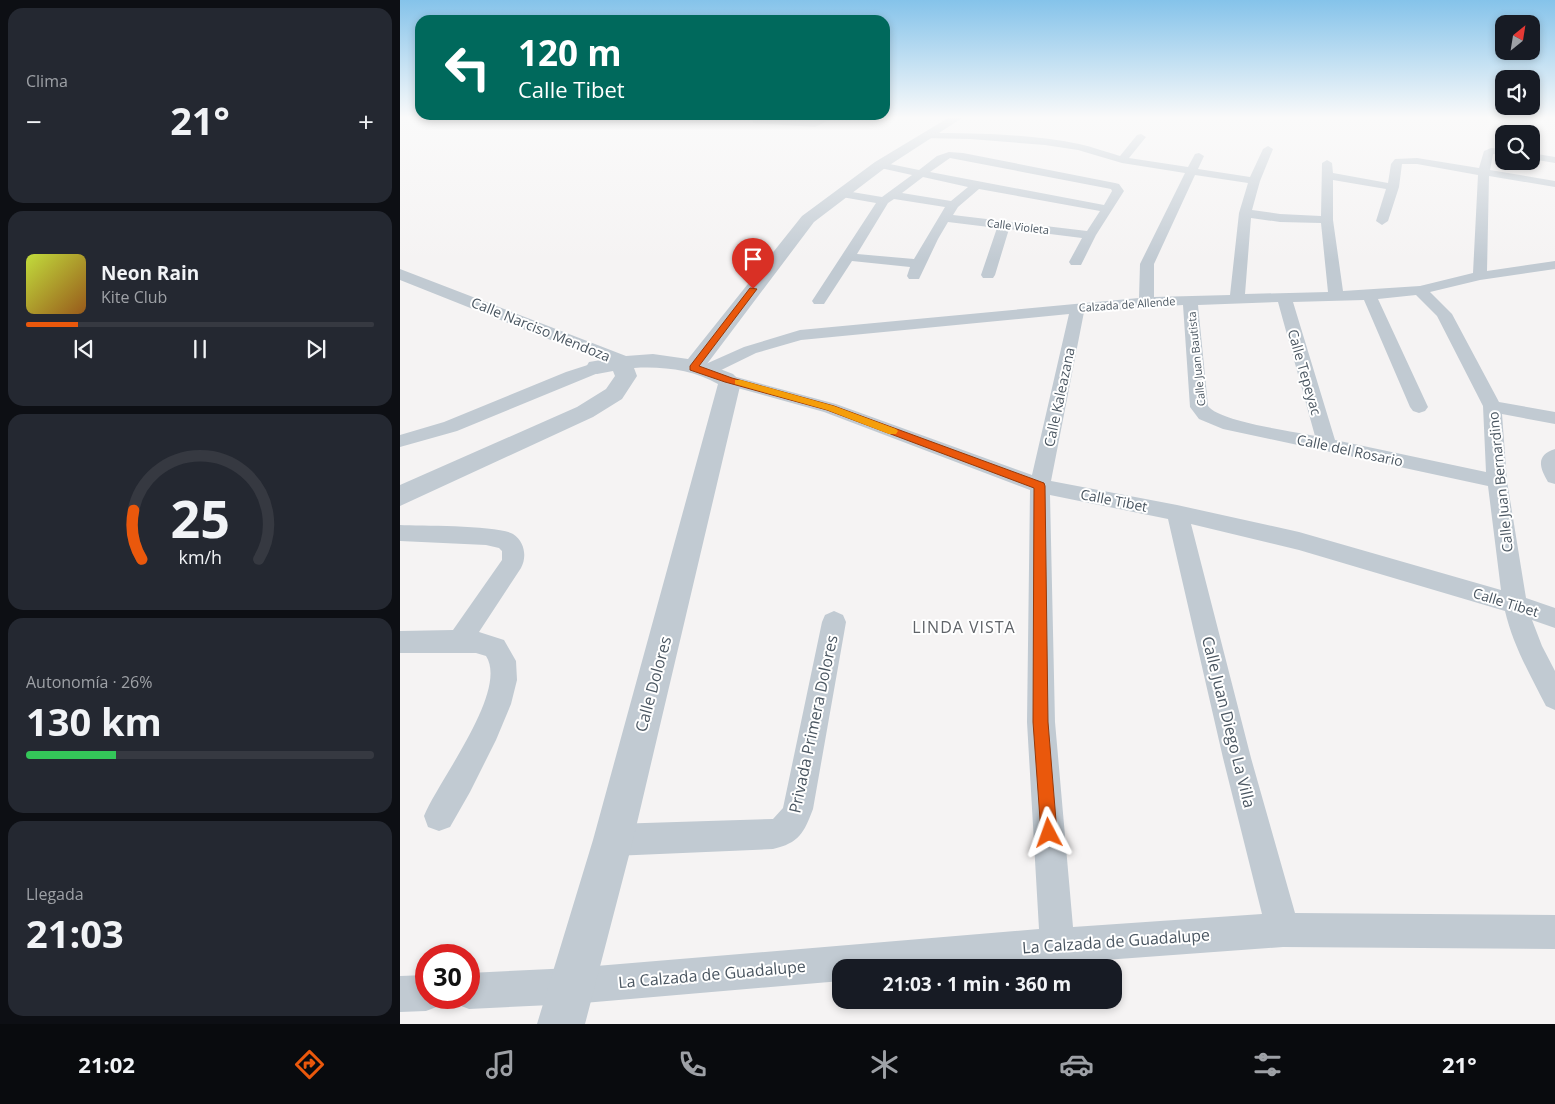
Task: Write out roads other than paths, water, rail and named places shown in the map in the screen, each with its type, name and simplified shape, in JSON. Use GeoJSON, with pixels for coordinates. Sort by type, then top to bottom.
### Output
{"type":"FeatureCollection","features":[{"type":"Feature","properties":{"kind":"street","name":"Calle Dolores"},"geometry":{"type":"LineString","coordinates":[[566,1005],[613,840],[722,419],[702,371],[803,224],[879,166]]}},
{"type":"Feature","properties":{"kind":"street"},"geometry":{"type":"LineString","coordinates":[[883,166],[977,186],[1108,209]]}},
{"type":"Feature","properties":{"kind":"street"},"geometry":{"type":"LineString","coordinates":[[819,301],[888,198],[932,166]]}},
{"type":"Feature","properties":{"kind":"street"},"geometry":{"type":"LineString","coordinates":[[1013,166],[1115,186],[1118,191],[1090,235],[1076,262]]}},
{"type":"Feature","properties":{"kind":"street"},"geometry":{"type":"LineString","coordinates":[[1155,166],[1254,181]]}},
{"type":"Feature","properties":{"kind":"street"},"geometry":{"type":"LineString","coordinates":[[1146,302],[1147,264],[1193,166]]}},
{"type":"Feature","properties":{"kind":"street"},"geometry":{"type":"LineString","coordinates":[[1237,299],[1245,213],[1254,181],[1261,166]]}},
{"type":"Feature","properties":{"kind":"street"},"geometry":{"type":"LineString","coordinates":[[1327,166],[1327,220],[1336,296]]}},
{"type":"Feature","properties":{"kind":"street"},"geometry":{"type":"LineString","coordinates":[[1382,221],[1393,186],[1396,166]]}},
{"type":"Feature","properties":{"kind":"street"},"geometry":{"type":"LineString","coordinates":[[1441,166],[1555,184]]}},
{"type":"Feature","properties":{"kind":"street"},"geometry":{"type":"LineString","coordinates":[[1480,276],[1485,166]]}},
{"type":"Feature","properties":{"kind":"street"},"geometry":{"type":"LineString","coordinates":[[1328,176],[1393,186]]}},
{"type":"Feature","properties":{"kind":"street"},"geometry":{"type":"LineString","coordinates":[[849,257],[916,270],[953,204],[977,186]]}},
{"type":"Feature","properties":{"kind":"street"},"geometry":{"type":"LineString","coordinates":[[840,194],[953,204]]}},
{"type":"Feature","properties":{"kind":"street"},"geometry":{"type":"LineString","coordinates":[[1245,213],[1280,218],[1327,220]]}},
{"type":"Feature","properties":{"kind":"street","name":"Calle Violeta"},"geometry":{"type":"LineString","coordinates":[[946,218],[1090,235]]}},
{"type":"Feature","properties":{"kind":"street"},"geometry":{"type":"LineString","coordinates":[[988,275],[1004,225]]}},
{"type":"Feature","properties":{"kind":"street","name":"Calzada de Allende"},"geometry":{"type":"LineString","coordinates":[[702,371],[792,336],[1078,307],[1146,302],[1369,295],[1420,290],[1480,276],[1555,265]]}},
{"type":"Feature","properties":{"kind":"street","name":"Calle Narciso Mendoza"},"geometry":{"type":"LineString","coordinates":[[400,274],[604,354],[624,369],[614,394],[585,412],[467,460],[400,483]]}},
{"type":"Feature","properties":{"kind":"street","name":"Calle Narciso Mendoza"},"geometry":{"type":"LineString","coordinates":[[400,287],[599,373],[601,385],[596,391],[578,402],[400,496]]}},
{"type":"Feature","properties":{"kind":"street","name":"Calle Juan Bernardino"},"geometry":{"type":"LineString","coordinates":[[1420,290],[1444,314],[1492,406],[1497,481],[1515,604],[1522,630],[1555,697]]}},
{"type":"Feature","properties":{"kind":"street"},"geometry":{"type":"LineString","coordinates":[[1369,295],[1419,407]]}},
{"type":"Feature","properties":{"kind":"street","name":"Calle Tepeyac"},"geometry":{"type":"LineString","coordinates":[[1284,297],[1327,446]]}},
{"type":"Feature","properties":{"kind":"street","name":"Calle Juan Bautista"},"geometry":{"type":"LineString","coordinates":[[1190,301],[1199,407],[1205,415]]}},
{"type":"Feature","properties":{"kind":"street","name":"Calle Kaleazana"},"geometry":{"type":"LineString","coordinates":[[1057,945],[1041,722],[1040,486],[1078,307]]}},
{"type":"Feature","properties":{"kind":"street"},"geometry":{"type":"LineString","coordinates":[[400,441],[459,424],[562,382],[599,373],[624,369],[652,372],[702,371]]}},
{"type":"Feature","properties":{"kind":"street","name":"Calle Tibet"},"geometry":{"type":"LineString","coordinates":[[702,371],[830,408],[1040,486],[1177,513],[1299,541],[1515,604],[1555,618]]}},
{"type":"Feature","properties":{"kind":"street"},"geometry":{"type":"LineString","coordinates":[[1492,406],[1555,418]]}},
{"type":"Feature","properties":{"kind":"street","name":"Calle del Rosario"},"geometry":{"type":"LineString","coordinates":[[1205,415],[1223,423],[1497,481]]}},
{"type":"Feature","properties":{"kind":"street"},"geometry":{"type":"LineString","coordinates":[[1555,456],[1551,458],[1550,462],[1555,477]]}},
{"type":"Feature","properties":{"kind":"street","name":"Calle Juan Diego La Villa"},"geometry":{"type":"LineString","coordinates":[[1177,513],[1237,758],[1283,930]]}},
{"type":"Feature","properties":{"kind":"street"},"geometry":{"type":"LineString","coordinates":[[400,533],[486,537],[505,540],[513,548],[512,562],[459,642]]}},
{"type":"Feature","properties":{"kind":"street","name":"Privada Primera Dolores"},"geometry":{"type":"LineString","coordinates":[[613,840],[773,834],[788,828],[794,820],[798,809],[834,622]]}},
{"type":"Feature","properties":{"kind":"street"},"geometry":{"type":"LineString","coordinates":[[400,642],[459,642],[494,648],[504,660],[505,670],[501,693],[490,722],[439,816]]}},
{"type":"Feature","properties":{"kind":"street","name":"La Calzada de Guadalupe"},"geometry":{"type":"LineString","coordinates":[[480,993],[566,1005],[1057,945],[1283,930],[1555,932]]}},
{"type":"Feature","properties":{"kind":"street"},"geometry":{"type":"LineString","coordinates":[[400,994],[415,993]]}},
{"type":"Feature","properties":{"kind":"district","name":"LINDA VISTA"},"geometry":{"type":"Point","coordinates":[964,627]}}]}
